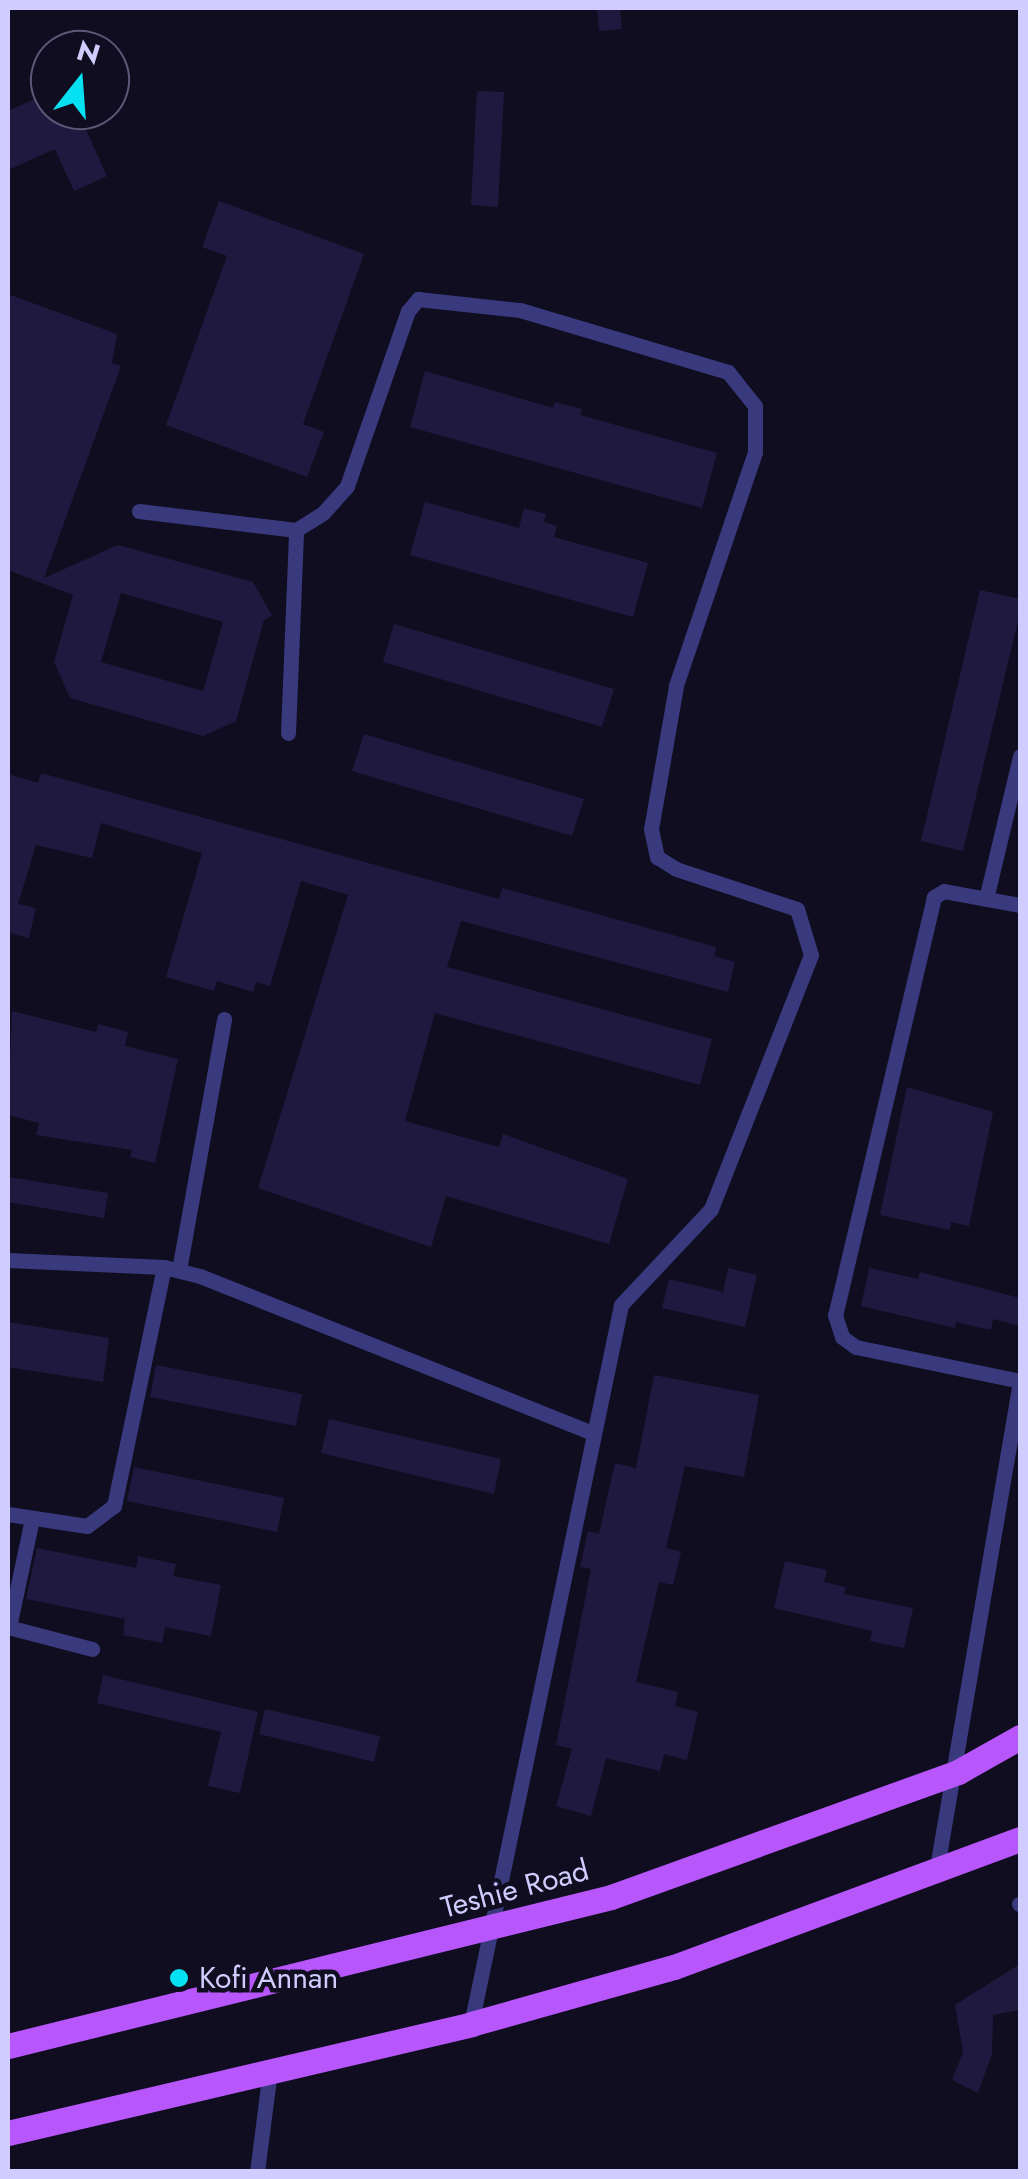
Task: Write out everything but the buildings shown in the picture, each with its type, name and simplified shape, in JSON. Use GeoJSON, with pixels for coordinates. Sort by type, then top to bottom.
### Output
{"type":"FeatureCollection","features":[{"type":"Feature","properties":{"kind":"main road","name":"Teshie Road"},"geometry":{"type":"LineString","coordinates":[[8,2046],[492,1930],[611,1896],[958,1772],[1020,1737]]}},
{"type":"Feature","properties":{"kind":"main road"},"geometry":{"type":"LineString","coordinates":[[8,2133],[471,2024],[674,1967],[1020,1839]]}},
{"type":"Feature","properties":{"kind":"lane"},"geometry":{"type":"LineString","coordinates":[[288,733],[296,530],[347,486],[408,312],[418,299],[520,310],[728,372],[756,406],[755,452],[676,686],[651,830],[657,856],[676,869],[797,909],[812,955],[712,1209],[621,1305],[590,1432],[471,2024]]}},
{"type":"Feature","properties":{"kind":"lane"},"geometry":{"type":"LineString","coordinates":[[138,511],[296,530]]}},
{"type":"Feature","properties":{"kind":"lane"},"geometry":{"type":"LineString","coordinates":[[986,899],[1020,756]]}},
{"type":"Feature","properties":{"kind":"lane"},"geometry":{"type":"LineString","coordinates":[[936,1873],[958,1772],[1020,1382],[856,1347],[842,1337],[835,1315],[934,897],[944,891],[1020,905]]}},
{"type":"Feature","properties":{"kind":"lane"},"geometry":{"type":"LineString","coordinates":[[8,1514],[88,1526],[114,1506],[172,1269],[224,1018]]}},
{"type":"Feature","properties":{"kind":"lane"},"geometry":{"type":"LineString","coordinates":[[8,1260],[172,1269],[590,1432]]}},
{"type":"Feature","properties":{"kind":"lane"},"geometry":{"type":"LineString","coordinates":[[32,1519],[8,1627],[92,1650]]}},
{"type":"Feature","properties":{"kind":"lane"},"geometry":{"type":"LineString","coordinates":[[257,2172],[270,2071]]}},
{"type":"Feature","properties":{"kind":"place","name":"Kofi Annan"},"geometry":{"type":"Point","coordinates":[179,1978]}}]}
